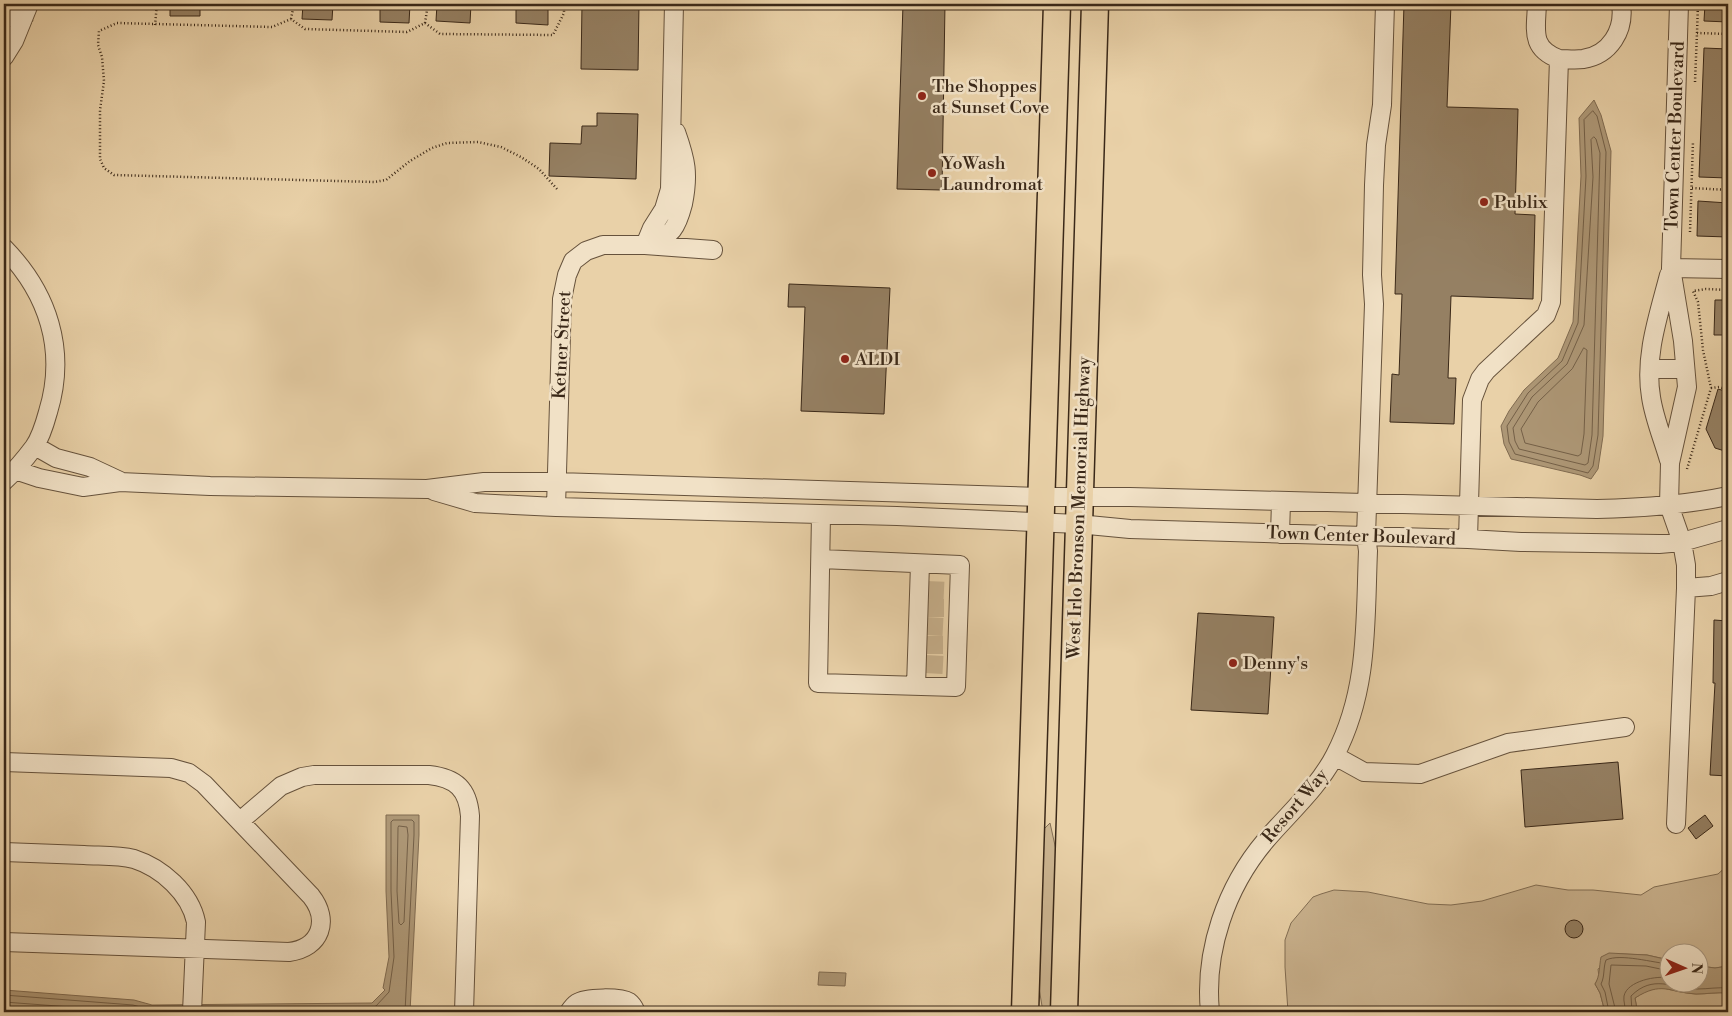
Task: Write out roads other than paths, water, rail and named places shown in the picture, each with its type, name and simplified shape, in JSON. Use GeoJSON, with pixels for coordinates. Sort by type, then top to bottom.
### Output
{"type":"FeatureCollection","features":[{"type":"Feature","properties":{"kind":"highway"},"geometry":{"type":"LineString","coordinates":[[1025,1012],[1057,4]]}},
{"type":"Feature","properties":{"kind":"highway","name":"West Irlo Bronson Memorial Highway"},"geometry":{"type":"LineString","coordinates":[[1064,1012],[1095,4]]}},
{"type":"Feature","properties":{"kind":"street"},"geometry":{"type":"LineString","coordinates":[[645,245],[652,228],[664,210],[670,189],[674,4]]}},
{"type":"Feature","properties":{"kind":"street","name":"Resort Way"},"geometry":{"type":"LineString","coordinates":[[1210,1012],[1209,989],[1212,954],[1222,918],[1236,884],[1255,855],[1306,798],[1326,770],[1335,756],[1356,705],[1362,670],[1368,551],[1366,536],[1374,304],[1372,275],[1375,155],[1382,106],[1385,4]]}},
{"type":"Feature","properties":{"kind":"street"},"geometry":{"type":"LineString","coordinates":[[1537,4],[1536,34],[1538,42],[1542,50],[1550,56],[1559,59],[1581,59],[1598,54],[1607,48],[1613,41],[1620,26],[1621,4]]}},
{"type":"Feature","properties":{"kind":"street","name":"Town Center Boulevard"},"geometry":{"type":"LineString","coordinates":[[1670,463],[1651,396],[1650,369],[1651,348],[1670,268],[1678,4]]}},
{"type":"Feature","properties":{"kind":"street"},"geometry":{"type":"LineString","coordinates":[[4,17],[26,11]]}},
{"type":"Feature","properties":{"kind":"street"},"geometry":{"type":"LineString","coordinates":[[4,57],[14,41],[26,11]]}},
{"type":"Feature","properties":{"kind":"street"},"geometry":{"type":"LineString","coordinates":[[1468,539],[1472,400],[1475,389],[1486,371],[1546,315],[1551,302],[1559,59]]}},
{"type":"Feature","properties":{"kind":"street","name":"Ketner Street"},"geometry":{"type":"LineString","coordinates":[[556,507],[562,299],[567,275],[573,261],[586,251],[603,245],[645,245],[713,250]]}},
{"type":"Feature","properties":{"kind":"street"},"geometry":{"type":"LineString","coordinates":[[4,248],[26,273],[35,287],[49,319],[56,356],[54,390],[45,424],[35,446],[10,476]]}},
{"type":"Feature","properties":{"kind":"street"},"geometry":{"type":"LineString","coordinates":[[1670,268],[1728,269]]}},
{"type":"Feature","properties":{"kind":"street","name":"Town Center Boulevard"},"geometry":{"type":"LineString","coordinates":[[1670,268],[1683,341],[1686,387],[1670,463],[1669,506],[1682,542]]}},
{"type":"Feature","properties":{"kind":"street"},"geometry":{"type":"LineString","coordinates":[[1650,369],[1685,369]]}},
{"type":"Feature","properties":{"kind":"street"},"geometry":{"type":"LineString","coordinates":[[35,446],[56,458],[90,468],[120,482]]}},
{"type":"Feature","properties":{"kind":"street"},"geometry":{"type":"LineString","coordinates":[[10,476],[39,478],[83,487],[120,482],[210,486],[426,489]]}},
{"type":"Feature","properties":{"kind":"street","name":"Town Center Boulevard"},"geometry":{"type":"LineString","coordinates":[[426,489],[484,482],[557,482],[1041,497],[1130,497],[1605,509],[1669,506],[1728,496]]}},
{"type":"Feature","properties":{"kind":"street"},"geometry":{"type":"LineString","coordinates":[[763,513],[764,488]]}},
{"type":"Feature","properties":{"kind":"street","name":"Town Center Boulevard"},"geometry":{"type":"LineString","coordinates":[[426,489],[474,503],[556,507],[897,516],[1078,524],[1130,529],[1622,545],[1682,542],[1728,529]]}},
{"type":"Feature","properties":{"kind":"street"},"geometry":{"type":"LineString","coordinates":[[897,516],[898,492]]}},
{"type":"Feature","properties":{"kind":"street"},"geometry":{"type":"LineString","coordinates":[[1280,534],[1281,502]]}},
{"type":"Feature","properties":{"kind":"street"},"geometry":{"type":"LineString","coordinates":[[821,514],[818,683],[956,687],[950,665],[950,645],[952,600],[960,565],[821,559]]}},
{"type":"Feature","properties":{"kind":"street"},"geometry":{"type":"LineString","coordinates":[[1676,824],[1686,588],[1686,565],[1682,542]]}},
{"type":"Feature","properties":{"kind":"street"},"geometry":{"type":"LineString","coordinates":[[916,686],[921,664],[922,645],[923,590],[920,564]]}},
{"type":"Feature","properties":{"kind":"street"},"geometry":{"type":"LineString","coordinates":[[1686,588],[1711,586],[1728,581]]}},
{"type":"Feature","properties":{"kind":"street"},"geometry":{"type":"LineString","coordinates":[[1335,756],[1364,772],[1420,774],[1508,743],[1625,727]]}},
{"type":"Feature","properties":{"kind":"street"},"geometry":{"type":"LineString","coordinates":[[4,762],[171,768],[189,773],[204,784],[315,901],[321,914],[318,935],[309,945],[297,951],[289,952],[4,942]]}},
{"type":"Feature","properties":{"kind":"street"},"geometry":{"type":"LineString","coordinates":[[240,821],[281,786],[296,779],[314,775],[429,775],[448,779],[462,789],[467,796],[470,816],[464,1012]]}},
{"type":"Feature","properties":{"kind":"street"},"geometry":{"type":"LineString","coordinates":[[4,852],[118,856],[143,863],[171,881],[187,899],[196,922],[192,1006]]}},
{"type":"Feature","properties":{"kind":"street"},"geometry":{"type":"LineString","coordinates":[[569,1012],[576,1003],[583,1000],[610,1006],[628,1001],[636,1012]]}},
{"type":"Feature","properties":{"kind":"water"},"geometry":{"type":"Polygon","coordinates":[[[1594,100],[1601,115],[1611,151],[1603,436],[1598,469],[1591,479],[1511,459],[1504,444],[1501,426],[1524,390],[1558,358],[1573,322],[1581,176],[1579,118],[1594,100]]]}},
{"type":"Feature","properties":{"kind":"water"},"geometry":{"type":"Polygon","coordinates":[[[386,815],[419,815],[410,1012],[4,1012],[4,990],[134,1000],[152,1005],[372,1003],[385,990],[383,988],[389,957],[386,891],[386,815]]]}},
{"type":"Feature","properties":{"kind":"water"},"geometry":{"type":"Polygon","coordinates":[[[1609,953],[1647,955],[1660,958],[1660,989],[1652,990],[1635,998],[1637,1009],[1635,1012],[1605,1012],[1600,993],[1595,984],[1599,975],[1601,957],[1609,953]]]}},
{"type":"Feature","properties":{"kind":"water"},"geometry":{"type":"Polygon","coordinates":[[[1728,966],[1728,993],[1710,993],[1710,967],[1728,966]]]}},
{"type":"Feature","properties":{"kind":"water"},"geometry":{"type":"Polygon","coordinates":[[[819,972],[846,973],[845,986],[818,985],[819,972]]]}},
{"type":"Feature","properties":{"kind":"tunnel"},"geometry":{"type":"LineString","coordinates":[[926,590],[947,591]]}},
{"type":"Feature","properties":{"kind":"tunnel"},"geometry":{"type":"LineString","coordinates":[[926,608],[946,608]]}},
{"type":"Feature","properties":{"kind":"tunnel"},"geometry":{"type":"LineString","coordinates":[[925,626],[944,627]]}},
{"type":"Feature","properties":{"kind":"tunnel"},"geometry":{"type":"LineString","coordinates":[[926,645],[943,645]]}},
{"type":"Feature","properties":{"kind":"tunnel"},"geometry":{"type":"LineString","coordinates":[[925,664],[943,665]]}},
{"type":"Feature","properties":{"kind":"place","name":"The Shoppes at Sunset Cove"},"geometry":{"type":"Point","coordinates":[922,96]}},
{"type":"Feature","properties":{"kind":"place","name":"YoWash Laundromat"},"geometry":{"type":"Point","coordinates":[932,173]}},
{"type":"Feature","properties":{"kind":"place","name":"Publix"},"geometry":{"type":"Point","coordinates":[1484,202]}},
{"type":"Feature","properties":{"kind":"place","name":"ALDI"},"geometry":{"type":"Point","coordinates":[845,359]}},
{"type":"Feature","properties":{"kind":"place","name":"Denny's"},"geometry":{"type":"Point","coordinates":[1233,663]}}]}
